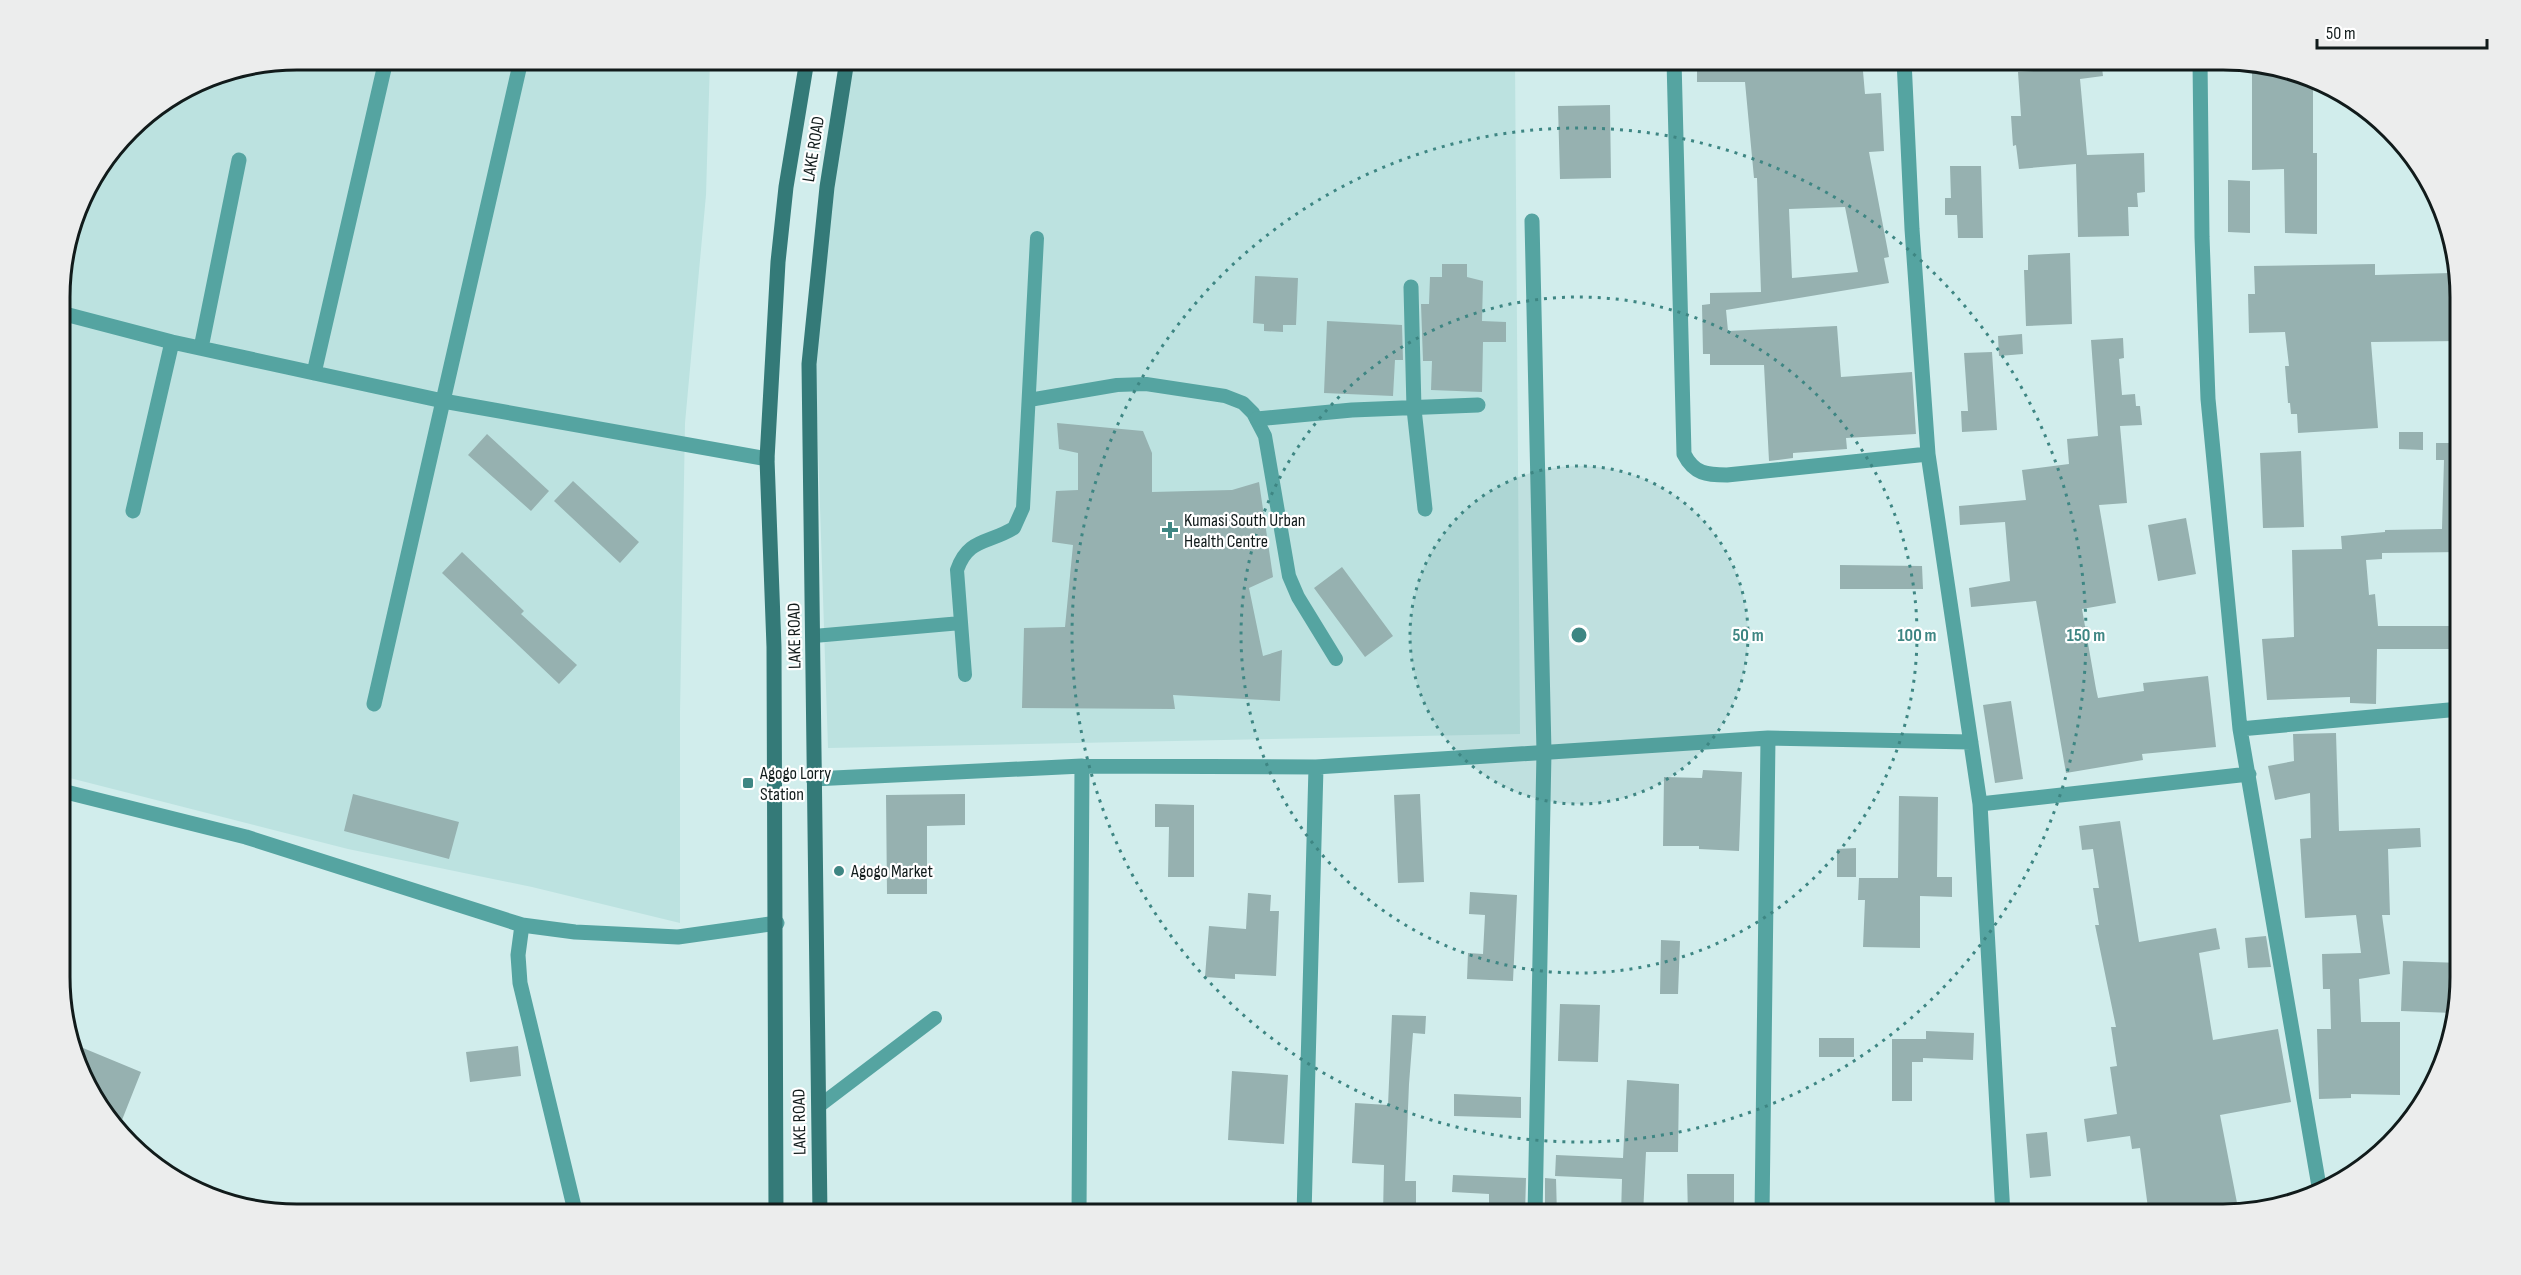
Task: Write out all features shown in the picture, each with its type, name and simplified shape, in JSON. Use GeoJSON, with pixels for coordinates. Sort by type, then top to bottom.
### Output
{"type":"FeatureCollection","features":[{"type":"Feature","properties":{"kind":"main road","name":"LAKE ROAD"},"geometry":{"type":"LineString","coordinates":[[776,1204],[777,923],[774,647],[767,459],[778,262],[786,186],[805,70]]}},
{"type":"Feature","properties":{"kind":"main road","name":"LAKE ROAD"},"geometry":{"type":"LineString","coordinates":[[820,1204],[809,364],[826,188],[845,70]]}},
{"type":"Feature","properties":{"kind":"street"},"geometry":{"type":"LineString","coordinates":[[314,373],[384,70]]}},
{"type":"Feature","properties":{"kind":"street"},"geometry":{"type":"LineString","coordinates":[[374,704],[519,70]]}},
{"type":"Feature","properties":{"kind":"street"},"geometry":{"type":"LineString","coordinates":[[1674,70],[1684,454],[1689,465],[1706,475],[1727,476],[1928,454]]}},
{"type":"Feature","properties":{"kind":"street"},"geometry":{"type":"LineString","coordinates":[[1904,70],[1912,229],[1928,454],[1980,804],[2002,1204]]}},
{"type":"Feature","properties":{"kind":"street"},"geometry":{"type":"LineString","coordinates":[[2200,70],[2202,237],[2208,399],[2240,729],[2319,1183]]}},
{"type":"Feature","properties":{"kind":"street"},"geometry":{"type":"LineString","coordinates":[[201,348],[239,160]]}},
{"type":"Feature","properties":{"kind":"street"},"geometry":{"type":"LineString","coordinates":[[1532,221],[1544,752],[1535,1204]]}},
{"type":"Feature","properties":{"kind":"street"},"geometry":{"type":"LineString","coordinates":[[1411,287],[1414,409],[1425,509]]}},
{"type":"Feature","properties":{"kind":"street"},"geometry":{"type":"LineString","coordinates":[[70,315],[172,342],[443,401],[767,459]]}},
{"type":"Feature","properties":{"kind":"street"},"geometry":{"type":"LineString","coordinates":[[133,512],[172,342]]}},
{"type":"Feature","properties":{"kind":"street"},"geometry":{"type":"LineString","coordinates":[[1257,419],[1352,410],[1478,405]]}},
{"type":"Feature","properties":{"kind":"street"},"geometry":{"type":"LineString","coordinates":[[2240,729],[2450,710]]}},
{"type":"Feature","properties":{"kind":"street"},"geometry":{"type":"LineString","coordinates":[[813,779],[1082,766],[1317,766],[1768,738],[1971,742]]}},
{"type":"Feature","properties":{"kind":"street"},"geometry":{"type":"LineString","coordinates":[[1762,1204],[1768,738]]}},
{"type":"Feature","properties":{"kind":"street"},"geometry":{"type":"LineString","coordinates":[[1078,1204],[1082,766]]}},
{"type":"Feature","properties":{"kind":"street"},"geometry":{"type":"LineString","coordinates":[[1304,1204],[1317,766]]}},
{"type":"Feature","properties":{"kind":"street"},"geometry":{"type":"LineString","coordinates":[[1980,804],[2249,774]]}},
{"type":"Feature","properties":{"kind":"street"},"geometry":{"type":"LineString","coordinates":[[70,792],[246,837],[522,925],[575,932],[678,937],[777,923]]}},
{"type":"Feature","properties":{"kind":"street"},"geometry":{"type":"LineString","coordinates":[[522,925],[518,954],[520,983],[573,1204]]}},
{"type":"Feature","properties":{"kind":"lane"},"geometry":{"type":"LineString","coordinates":[[965,675],[957,570],[962,554],[970,546],[1008,532],[1020,519],[1037,238]]}},
{"type":"Feature","properties":{"kind":"lane"},"geometry":{"type":"LineString","coordinates":[[1029,400],[1117,385],[1146,384],[1225,396],[1243,403],[1257,419],[1265,436],[1289,576],[1312,623],[1336,659]]}},
{"type":"Feature","properties":{"kind":"lane"},"geometry":{"type":"LineString","coordinates":[[814,636],[961,623]]}},
{"type":"Feature","properties":{"kind":"lane"},"geometry":{"type":"LineString","coordinates":[[819,1106],[935,1018]]}},
{"type":"Feature","properties":{"kind":"shaded area"},"geometry":{"type":"Polygon","coordinates":[[[297,70],[710,70],[706,195],[685,423],[680,712],[680,923],[532,887],[348,849],[70,778],[70,297],[72,268],[78,239],[94,197],[117,159],[159,117],[197,94],[253,75],[297,70]]]}},
{"type":"Feature","properties":{"kind":"shaded area","name":"Kumasi South Urban Health Centre"},"geometry":{"type":"Polygon","coordinates":[[[847,70],[1515,70],[1520,734],[828,748],[814,326],[847,70]]]}},
{"type":"Feature","properties":{"kind":"building"},"geometry":{"type":"Polygon","coordinates":[[[1697,70],[1863,70],[1865,94],[1881,93],[1884,151],[1869,152],[1889,257],[1884,258],[1889,283],[1726,310],[1728,331],[1837,326],[1841,377],[1912,372],[1916,434],[1846,438],[1847,449],[1793,453],[1793,458],[1769,461],[1764,365],[1710,365],[1710,354],[1703,354],[1702,305],[1710,304],[1710,293],[1761,292],[1757,178],[1754,178],[1745,82],[1697,82],[1697,70]],[[1845,207],[1789,209],[1792,278],[1858,272],[1845,207]]]}},
{"type":"Feature","properties":{"kind":"building"},"geometry":{"type":"Polygon","coordinates":[[[2102,70],[2103,76],[2080,79],[2087,155],[2144,153],[2145,192],[2137,193],[2138,207],[2128,207],[2129,236],[2078,237],[2076,164],[2019,169],[2016,145],[2013,146],[2011,116],[2021,116],[2018,72],[2102,70]]]}},
{"type":"Feature","properties":{"kind":"building"},"geometry":{"type":"Polygon","coordinates":[[[2252,72],[2282,78],[2313,89],[2313,153],[2317,153],[2317,234],[2285,233],[2284,169],[2252,170],[2252,72]]]}},
{"type":"Feature","properties":{"kind":"building"},"geometry":{"type":"Polygon","coordinates":[[[1610,105],[1611,178],[1560,179],[1558,106],[1610,105]]]}},
{"type":"Feature","properties":{"kind":"building"},"geometry":{"type":"Polygon","coordinates":[[[1950,166],[1981,166],[1983,238],[1958,238],[1957,215],[1945,215],[1945,198],[1951,198],[1950,166]]]}},
{"type":"Feature","properties":{"kind":"building"},"geometry":{"type":"Polygon","coordinates":[[[2228,180],[2250,181],[2250,233],[2228,232],[2228,180]]]}},
{"type":"Feature","properties":{"kind":"building"},"geometry":{"type":"Polygon","coordinates":[[[2070,253],[2072,324],[2026,326],[2024,270],[2028,270],[2028,255],[2070,253]]]}},
{"type":"Feature","properties":{"kind":"building"},"geometry":{"type":"Polygon","coordinates":[[[1442,264],[1467,264],[1467,277],[1483,281],[1482,321],[1506,322],[1506,342],[1483,342],[1482,392],[1431,390],[1432,361],[1423,361],[1421,304],[1429,304],[1430,277],[1442,277],[1442,264]]]}},
{"type":"Feature","properties":{"kind":"building"},"geometry":{"type":"Polygon","coordinates":[[[2375,264],[2375,275],[2449,273],[2450,341],[2371,342],[2378,428],[2298,433],[2297,414],[2291,414],[2290,403],[2288,403],[2285,366],[2289,366],[2285,332],[2249,333],[2248,294],[2255,294],[2254,266],[2375,264]]]}},
{"type":"Feature","properties":{"kind":"building"},"geometry":{"type":"Polygon","coordinates":[[[1255,276],[1298,278],[1296,325],[1283,325],[1283,332],[1264,331],[1264,324],[1253,323],[1255,276]]]}},
{"type":"Feature","properties":{"kind":"building"},"geometry":{"type":"Polygon","coordinates":[[[1327,321],[1402,325],[1403,360],[1395,360],[1393,396],[1324,393],[1327,321]]]}},
{"type":"Feature","properties":{"kind":"building"},"geometry":{"type":"Polygon","coordinates":[[[2022,334],[2023,354],[1999,356],[1998,336],[2022,334]]]}},
{"type":"Feature","properties":{"kind":"building"},"geometry":{"type":"Polygon","coordinates":[[[2123,338],[2124,358],[2119,359],[2122,395],[2135,394],[2136,406],[2140,406],[2142,425],[2120,426],[2127,503],[2099,505],[2116,603],[2082,609],[2098,698],[2144,691],[2143,683],[2208,676],[2216,747],[2142,754],[2143,760],[2066,773],[2036,601],[1971,607],[1969,588],[2010,581],[2005,522],[1960,525],[1959,506],[2026,500],[2022,470],[2069,464],[2067,439],[2098,436],[2091,340],[2123,338]]]}},
{"type":"Feature","properties":{"kind":"building"},"geometry":{"type":"Polygon","coordinates":[[[1992,352],[1997,430],[1962,432],[1961,411],[1968,411],[1964,353],[1992,352]]]}},
{"type":"Feature","properties":{"kind":"building"},"geometry":{"type":"Polygon","coordinates":[[[1057,423],[1143,431],[1152,453],[1152,492],[1232,490],[1259,482],[1273,577],[1249,588],[1263,656],[1282,650],[1280,701],[1173,695],[1175,709],[1022,708],[1024,628],[1065,627],[1073,545],[1052,542],[1056,491],[1078,490],[1078,453],[1059,449],[1057,423]]]}},
{"type":"Feature","properties":{"kind":"building"},"geometry":{"type":"Polygon","coordinates":[[[2399,432],[2423,432],[2423,450],[2399,449],[2399,432]]]}},
{"type":"Feature","properties":{"kind":"building"},"geometry":{"type":"Polygon","coordinates":[[[487,434],[549,491],[531,511],[468,455],[487,434]]]}},
{"type":"Feature","properties":{"kind":"building"},"geometry":{"type":"Polygon","coordinates":[[[2436,443],[2450,443],[2450,552],[2382,553],[2382,559],[2366,560],[2369,595],[2375,594],[2378,626],[2450,626],[2450,649],[2377,649],[2376,704],[2350,703],[2350,697],[2267,700],[2262,639],[2294,637],[2292,550],[2342,549],[2341,536],[2385,532],[2385,530],[2442,529],[2444,460],[2436,460],[2436,443]]]}},
{"type":"Feature","properties":{"kind":"building"},"geometry":{"type":"Polygon","coordinates":[[[2301,451],[2304,527],[2263,528],[2260,453],[2301,451]]]}},
{"type":"Feature","properties":{"kind":"building"},"geometry":{"type":"Polygon","coordinates":[[[573,481],[639,542],[620,563],[554,501],[573,481]]]}},
{"type":"Feature","properties":{"kind":"building"},"geometry":{"type":"Polygon","coordinates":[[[2186,518],[2196,574],[2158,581],[2148,525],[2186,518]]]}},
{"type":"Feature","properties":{"kind":"building"},"geometry":{"type":"Polygon","coordinates":[[[462,552],[524,611],[521,614],[577,665],[559,684],[442,573],[462,552]]]}},
{"type":"Feature","properties":{"kind":"building"},"geometry":{"type":"Polygon","coordinates":[[[1840,565],[1922,566],[1923,589],[1840,589],[1840,565]]]}},
{"type":"Feature","properties":{"kind":"building"},"geometry":{"type":"Polygon","coordinates":[[[1342,567],[1393,636],[1365,657],[1314,588],[1342,567]]]}},
{"type":"Feature","properties":{"kind":"building"},"geometry":{"type":"Polygon","coordinates":[[[2011,701],[2023,779],[1995,783],[1983,705],[2011,701]]]}},
{"type":"Feature","properties":{"kind":"building"},"geometry":{"type":"Polygon","coordinates":[[[2336,733],[2339,831],[2420,828],[2421,847],[2388,849],[2390,915],[2382,915],[2390,974],[2359,979],[2361,1022],[2400,1022],[2400,1095],[2351,1094],[2351,1098],[2319,1099],[2317,1029],[2331,1029],[2330,989],[2323,989],[2322,954],[2361,953],[2356,915],[2305,918],[2300,839],[2311,838],[2310,793],[2275,800],[2268,766],[2294,761],[2293,734],[2336,733]]]}},
{"type":"Feature","properties":{"kind":"building"},"geometry":{"type":"Polygon","coordinates":[[[1703,770],[1742,772],[1739,851],[1699,849],[1699,846],[1663,846],[1664,777],[1702,778],[1703,770]]]}},
{"type":"Feature","properties":{"kind":"building"},"geometry":{"type":"Polygon","coordinates":[[[353,794],[459,822],[449,859],[344,831],[353,794]]]}},
{"type":"Feature","properties":{"kind":"building"},"geometry":{"type":"Polygon","coordinates":[[[965,794],[965,825],[927,826],[927,894],[887,894],[886,795],[965,794]]]}},
{"type":"Feature","properties":{"kind":"building"},"geometry":{"type":"Polygon","coordinates":[[[1420,794],[1424,882],[1398,883],[1394,795],[1420,794]]]}},
{"type":"Feature","properties":{"kind":"building"},"geometry":{"type":"Polygon","coordinates":[[[1899,796],[1938,797],[1937,877],[1952,877],[1952,897],[1920,896],[1920,948],[1863,947],[1865,900],[1858,900],[1859,878],[1898,878],[1899,796]]]}},
{"type":"Feature","properties":{"kind":"building"},"geometry":{"type":"Polygon","coordinates":[[[1155,804],[1194,805],[1194,877],[1168,877],[1169,827],[1155,827],[1155,804]]]}},
{"type":"Feature","properties":{"kind":"building"},"geometry":{"type":"Polygon","coordinates":[[[2120,821],[2139,942],[2216,928],[2220,949],[2199,953],[2213,1040],[2278,1029],[2291,1102],[2220,1115],[2237,1204],[2147,1204],[2140,1148],[2132,1149],[2130,1136],[2087,1142],[2084,1119],[2117,1114],[2110,1067],[2117,1066],[2111,1027],[2116,1027],[2095,925],[2099,925],[2093,888],[2099,888],[2093,849],[2082,850],[2079,826],[2120,821]]]}},
{"type":"Feature","properties":{"kind":"building"},"geometry":{"type":"Polygon","coordinates":[[[1856,848],[1856,877],[1837,877],[1837,849],[1856,848]]]}},
{"type":"Feature","properties":{"kind":"building"},"geometry":{"type":"Polygon","coordinates":[[[1470,892],[1517,895],[1513,981],[1467,979],[1468,953],[1483,954],[1485,915],[1469,914],[1470,892]]]}},
{"type":"Feature","properties":{"kind":"building"},"geometry":{"type":"Polygon","coordinates":[[[1248,893],[1271,895],[1270,911],[1279,911],[1276,976],[1235,974],[1235,979],[1205,977],[1209,926],[1246,929],[1248,893]]]}},
{"type":"Feature","properties":{"kind":"building"},"geometry":{"type":"Polygon","coordinates":[[[2266,936],[2271,967],[2248,968],[2245,938],[2266,936]]]}},
{"type":"Feature","properties":{"kind":"building"},"geometry":{"type":"Polygon","coordinates":[[[1661,940],[1680,941],[1678,994],[1660,994],[1661,940]]]}},
{"type":"Feature","properties":{"kind":"building"},"geometry":{"type":"Polygon","coordinates":[[[2403,961],[2450,963],[2448,1013],[2401,1011],[2403,961]]]}},
{"type":"Feature","properties":{"kind":"building"},"geometry":{"type":"Polygon","coordinates":[[[1560,1004],[1600,1005],[1598,1062],[1558,1061],[1560,1004]]]}},
{"type":"Feature","properties":{"kind":"building"},"geometry":{"type":"Polygon","coordinates":[[[1392,1015],[1426,1016],[1425,1034],[1413,1033],[1409,1084],[1405,1181],[1416,1181],[1416,1204],[1383,1204],[1384,1165],[1352,1163],[1355,1103],[1388,1105],[1392,1015]]]}},
{"type":"Feature","properties":{"kind":"building"},"geometry":{"type":"Polygon","coordinates":[[[1926,1031],[1974,1033],[1973,1060],[1923,1058],[1923,1062],[1912,1062],[1912,1101],[1892,1101],[1892,1039],[1926,1039],[1926,1031]]]}},
{"type":"Feature","properties":{"kind":"building"},"geometry":{"type":"Polygon","coordinates":[[[1819,1038],[1854,1038],[1854,1057],[1819,1057],[1819,1038]]]}},
{"type":"Feature","properties":{"kind":"building"},"geometry":{"type":"Polygon","coordinates":[[[518,1046],[521,1076],[470,1082],[466,1052],[518,1046]]]}},
{"type":"Feature","properties":{"kind":"building"},"geometry":{"type":"Polygon","coordinates":[[[82,1047],[141,1072],[122,1120],[101,1091],[82,1047]]]}},
{"type":"Feature","properties":{"kind":"building"},"geometry":{"type":"Polygon","coordinates":[[[1232,1071],[1288,1075],[1284,1144],[1228,1140],[1232,1071]]]}},
{"type":"Feature","properties":{"kind":"building"},"geometry":{"type":"Polygon","coordinates":[[[1627,1080],[1679,1084],[1678,1152],[1646,1152],[1644,1204],[1621,1204],[1622,1179],[1555,1176],[1556,1155],[1623,1158],[1627,1080]]]}},
{"type":"Feature","properties":{"kind":"building"},"geometry":{"type":"Polygon","coordinates":[[[1454,1094],[1521,1097],[1521,1118],[1454,1116],[1454,1094]]]}},
{"type":"Feature","properties":{"kind":"building"},"geometry":{"type":"Polygon","coordinates":[[[2047,1132],[2051,1176],[2030,1178],[2026,1134],[2047,1132]]]}},
{"type":"Feature","properties":{"kind":"building"},"geometry":{"type":"Polygon","coordinates":[[[1687,1174],[1734,1174],[1734,1204],[1688,1204],[1687,1174]]]}},
{"type":"Feature","properties":{"kind":"building"},"geometry":{"type":"Polygon","coordinates":[[[1453,1175],[1526,1178],[1525,1204],[1489,1204],[1489,1194],[1452,1192],[1453,1175]]]}},
{"type":"Feature","properties":{"kind":"building"},"geometry":{"type":"Polygon","coordinates":[[[1545,1178],[1556,1179],[1557,1204],[1545,1204],[1545,1178]]]}},
{"type":"Feature","properties":{"kind":"place","name":"Kumasi South Urban Health Centre"},"geometry":{"type":"Point","coordinates":[1170,530]}},
{"type":"Feature","properties":{"kind":"place","name":"Agogo Lorry Station"},"geometry":{"type":"Point","coordinates":[748,783]}},
{"type":"Feature","properties":{"kind":"place","name":"Agogo Market"},"geometry":{"type":"Point","coordinates":[839,871]}}]}
